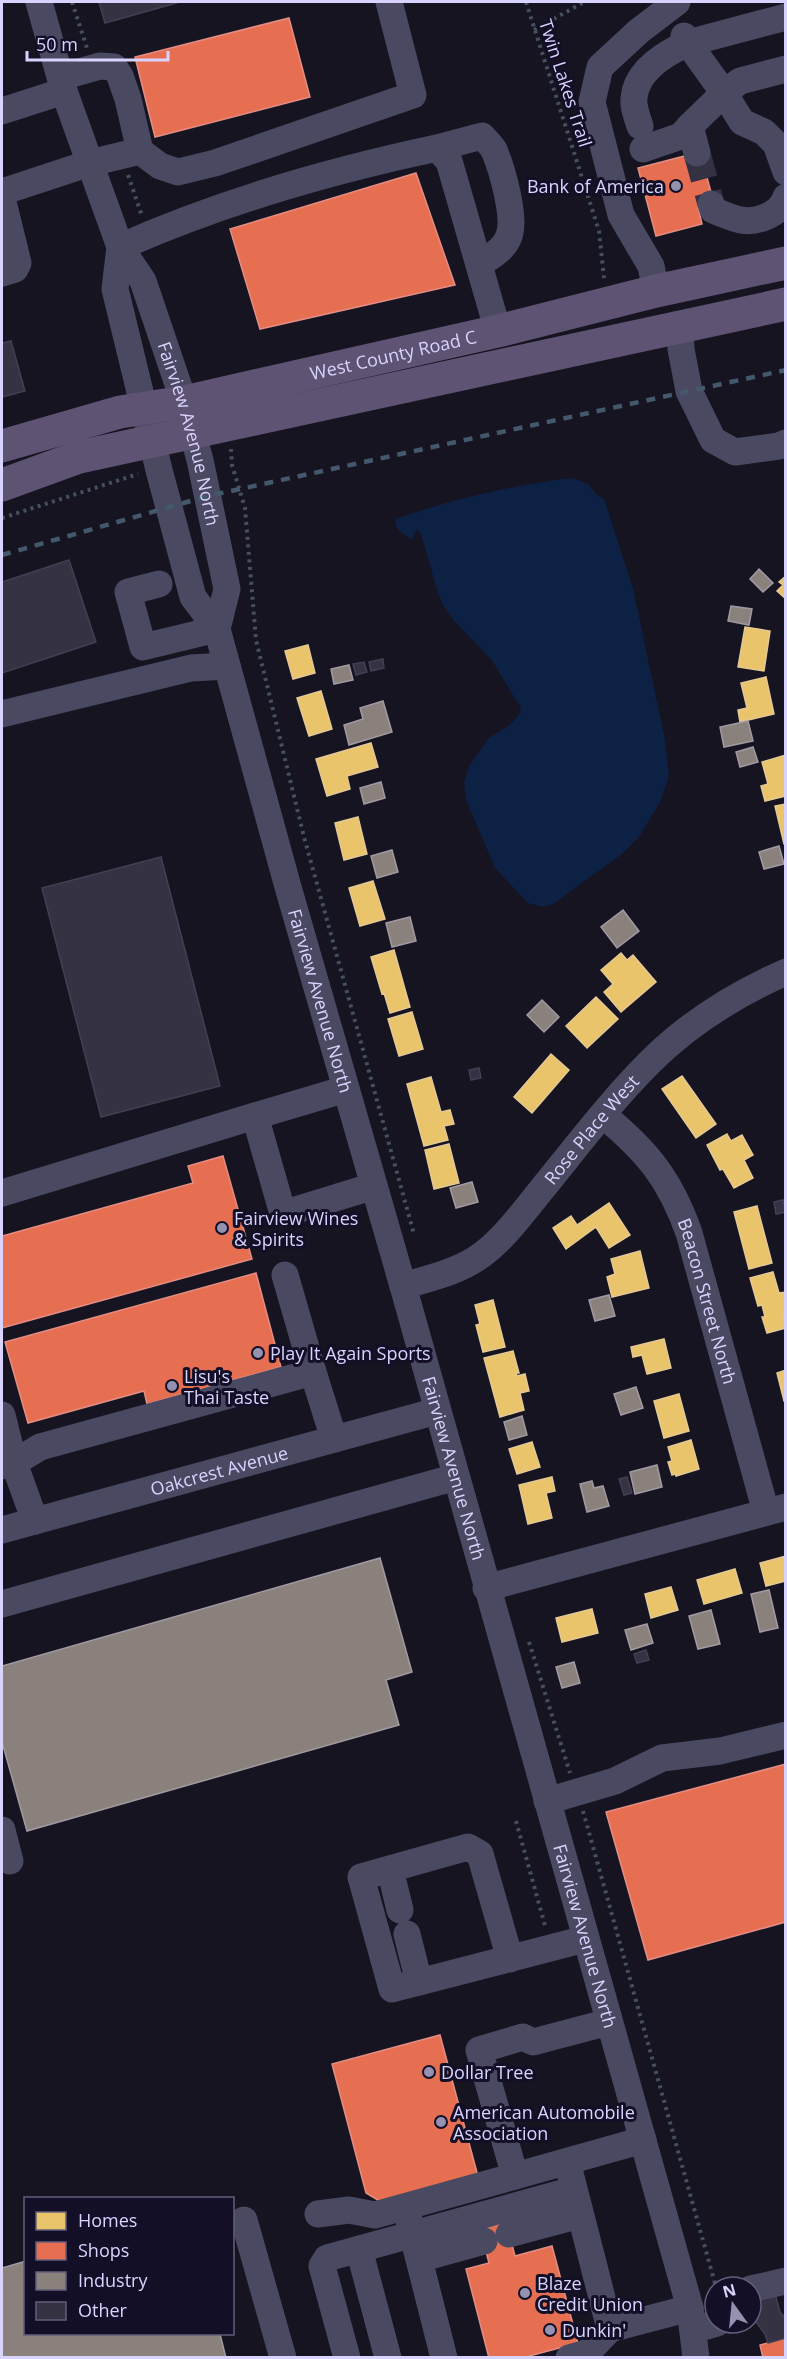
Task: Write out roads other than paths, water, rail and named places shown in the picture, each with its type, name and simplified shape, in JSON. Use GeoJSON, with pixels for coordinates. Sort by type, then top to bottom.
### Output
{"type":"FeatureCollection","features":[{"type":"Feature","properties":{"kind":"main road","name":"West County Road C"},"geometry":{"type":"LineString","coordinates":[[2,446],[120,412],[184,402],[498,331],[656,291],[786,263]]}},
{"type":"Feature","properties":{"kind":"main road","name":"West County Road C"},"geometry":{"type":"LineString","coordinates":[[2,485],[79,458],[786,304]]}},
{"type":"Feature","properties":{"kind":"street","name":"Fairview Avenue North"},"geometry":{"type":"LineString","coordinates":[[39,2],[63,84],[120,247],[143,282],[184,402],[207,431],[227,588],[217,630]]}},
{"type":"Feature","properties":{"kind":"street"},"geometry":{"type":"LineString","coordinates":[[2,192],[90,163],[131,153],[178,172],[215,164],[413,94],[389,2]]}},
{"type":"Feature","properties":{"kind":"street"},"geometry":{"type":"LineString","coordinates":[[683,2],[687,27],[686,40]]}},
{"type":"Feature","properties":{"kind":"street"},"geometry":{"type":"LineString","coordinates":[[656,291],[651,266],[621,214],[592,102],[600,67],[667,6],[677,36],[686,40],[742,122],[775,129],[776,144],[786,172]]}},
{"type":"Feature","properties":{"kind":"street"},"geometry":{"type":"LineString","coordinates":[[786,17],[686,40],[655,62],[639,81],[634,98],[641,137],[681,136],[724,93],[740,81],[786,69]]}},
{"type":"Feature","properties":{"kind":"street"},"geometry":{"type":"LineString","coordinates":[[2,111],[93,68],[114,67],[120,76],[128,99],[131,153]]}},
{"type":"Feature","properties":{"kind":"street"},"geometry":{"type":"LineString","coordinates":[[690,126],[697,153]]}},
{"type":"Feature","properties":{"kind":"street"},"geometry":{"type":"LineString","coordinates":[[120,247],[174,223],[247,199],[385,159],[482,136],[493,147],[500,165],[511,217],[510,235],[502,248],[480,264]]}},
{"type":"Feature","properties":{"kind":"street"},"geometry":{"type":"LineString","coordinates":[[437,148],[449,160],[498,331]]}},
{"type":"Feature","properties":{"kind":"street"},"geometry":{"type":"LineString","coordinates":[[711,204],[713,210],[743,221],[767,216],[777,210],[786,197]]}},
{"type":"Feature","properties":{"kind":"street"},"geometry":{"type":"LineString","coordinates":[[2,198],[18,263],[15,269],[2,273]]}},
{"type":"Feature","properties":{"kind":"street","name":"Fairview Avenue North"},"geometry":{"type":"LineString","coordinates":[[120,247],[115,289],[192,597],[217,630],[643,2140],[700,2322],[716,2358]]}},
{"type":"Feature","properties":{"kind":"street"},"geometry":{"type":"LineString","coordinates":[[680,328],[681,349],[690,392],[713,440],[735,452],[786,443]]}},
{"type":"Feature","properties":{"kind":"street"},"geometry":{"type":"LineString","coordinates":[[159,584],[128,592],[143,648],[217,630]]}},
{"type":"Feature","properties":{"kind":"street"},"geometry":{"type":"LineString","coordinates":[[2,714],[191,668],[227,666]]}},
{"type":"Feature","properties":{"kind":"street","name":"Rose Place West"},"geometry":{"type":"LineString","coordinates":[[403,1286],[461,1268],[482,1255],[507,1231],[650,1062],[678,1036],[715,1009],[754,986],[786,972]]}},
{"type":"Feature","properties":{"kind":"street"},"geometry":{"type":"LineString","coordinates":[[2,1193],[346,1089]]}},
{"type":"Feature","properties":{"kind":"street","name":"Beacon Street North"},"geometry":{"type":"LineString","coordinates":[[603,1115],[645,1152],[664,1177],[679,1205],[776,1509]]}},
{"type":"Feature","properties":{"kind":"street"},"geometry":{"type":"LineString","coordinates":[[255,1116],[283,1214],[374,1186]]}},
{"type":"Feature","properties":{"kind":"street"},"geometry":{"type":"LineString","coordinates":[[285,1275],[334,1439]]}},
{"type":"Feature","properties":{"kind":"street"},"geometry":{"type":"LineString","coordinates":[[8,1464],[40,1447],[313,1372]]}},
{"type":"Feature","properties":{"kind":"street","name":"Oakcrest Avenue"},"geometry":{"type":"LineString","coordinates":[[2,1530],[437,1411]]}},
{"type":"Feature","properties":{"kind":"street"},"geometry":{"type":"LineString","coordinates":[[2,1415],[8,1464],[34,1521]]}},
{"type":"Feature","properties":{"kind":"street"},"geometry":{"type":"LineString","coordinates":[[2,1604],[456,1477]]}},
{"type":"Feature","properties":{"kind":"street"},"geometry":{"type":"LineString","coordinates":[[486,1588],[776,1509]]}},
{"type":"Feature","properties":{"kind":"street"},"geometry":{"type":"LineString","coordinates":[[547,1801],[615,1781],[662,1758],[720,1752],[786,1735]]}},
{"type":"Feature","properties":{"kind":"street"},"geometry":{"type":"LineString","coordinates":[[2,1830],[10,1862]]}},
{"type":"Feature","properties":{"kind":"street"},"geometry":{"type":"LineString","coordinates":[[510,1959],[480,1854],[475,1850],[468,1847],[361,1877],[392,1989],[510,1959],[585,1938]]}},
{"type":"Feature","properties":{"kind":"street"},"geometry":{"type":"LineString","coordinates":[[390,1869],[419,1982]]}},
{"type":"Feature","properties":{"kind":"street"},"geometry":{"type":"LineString","coordinates":[[515,2176],[479,2050],[523,2037],[533,2042],[609,2022]]}},
{"type":"Feature","properties":{"kind":"street"},"geometry":{"type":"LineString","coordinates":[[318,2214],[350,2210],[375,2215],[643,2140]]}},
{"type":"Feature","properties":{"kind":"street"},"geometry":{"type":"LineString","coordinates":[[567,2161],[610,2329]]}},
{"type":"Feature","properties":{"kind":"street"},"geometry":{"type":"LineString","coordinates":[[347,2358],[322,2266],[327,2258],[359,2249],[497,2238],[577,2202]]}},
{"type":"Feature","properties":{"kind":"street"},"geometry":{"type":"LineString","coordinates":[[416,2246],[577,2202]]}},
{"type":"Feature","properties":{"kind":"street"},"geometry":{"type":"LineString","coordinates":[[405,2206],[444,2358]]}},
{"type":"Feature","properties":{"kind":"street"},"geometry":{"type":"LineString","coordinates":[[244,2220],[283,2358]]}},
{"type":"Feature","properties":{"kind":"street"},"geometry":{"type":"LineString","coordinates":[[359,2249],[388,2358]]}},
{"type":"Feature","properties":{"kind":"street"},"geometry":{"type":"LineString","coordinates":[[763,2286],[786,2281]]}},
{"type":"Feature","properties":{"kind":"street","name":"Fairview Avenue North"},"geometry":{"type":"LineString","coordinates":[[696,2357],[700,2322]]}},
{"type":"Feature","properties":{"kind":"street"},"geometry":{"type":"LineString","coordinates":[[569,2358],[587,2353],[610,2329],[700,2322]]}},
{"type":"Feature","properties":{"kind":"water"},"geometry":{"type":"Polygon","coordinates":[[[572,478],[588,484],[596,494],[604,499],[633,588],[665,740],[669,776],[660,802],[639,837],[622,854],[553,904],[543,907],[528,903],[495,868],[466,800],[464,783],[469,766],[489,738],[511,724],[520,713],[521,708],[491,659],[454,621],[443,605],[421,534],[418,530],[415,532],[412,540],[398,529],[396,519],[483,494],[572,478]]]}},
{"type":"Feature","properties":{"kind":"tunnel"},"geometry":{"type":"LineString","coordinates":[[697,153],[711,204]]}},
{"type":"Feature","properties":{"kind":"railway"},"geometry":{"type":"LineString","coordinates":[[2,555],[208,496],[786,370]]}},
{"type":"Feature","properties":{"kind":"place","name":"Bank of America"},"geometry":{"type":"Point","coordinates":[676,186]}},
{"type":"Feature","properties":{"kind":"place","name":"Fairview Wines & Spirits"},"geometry":{"type":"Point","coordinates":[222,1228]}},
{"type":"Feature","properties":{"kind":"place","name":"Play It Again Sports"},"geometry":{"type":"Point","coordinates":[258,1353]}},
{"type":"Feature","properties":{"kind":"place","name":"Lisu's Thai Taste"},"geometry":{"type":"Point","coordinates":[172,1386]}},
{"type":"Feature","properties":{"kind":"place","name":"Dollar Tree"},"geometry":{"type":"Point","coordinates":[429,2072]}},
{"type":"Feature","properties":{"kind":"place","name":"American Automobile Association"},"geometry":{"type":"Point","coordinates":[441,2122]}},
{"type":"Feature","properties":{"kind":"place","name":"Blaze Credit Union"},"geometry":{"type":"Point","coordinates":[525,2293]}},
{"type":"Feature","properties":{"kind":"place","name":"Dunkin'"},"geometry":{"type":"Point","coordinates":[550,2330]}}]}
